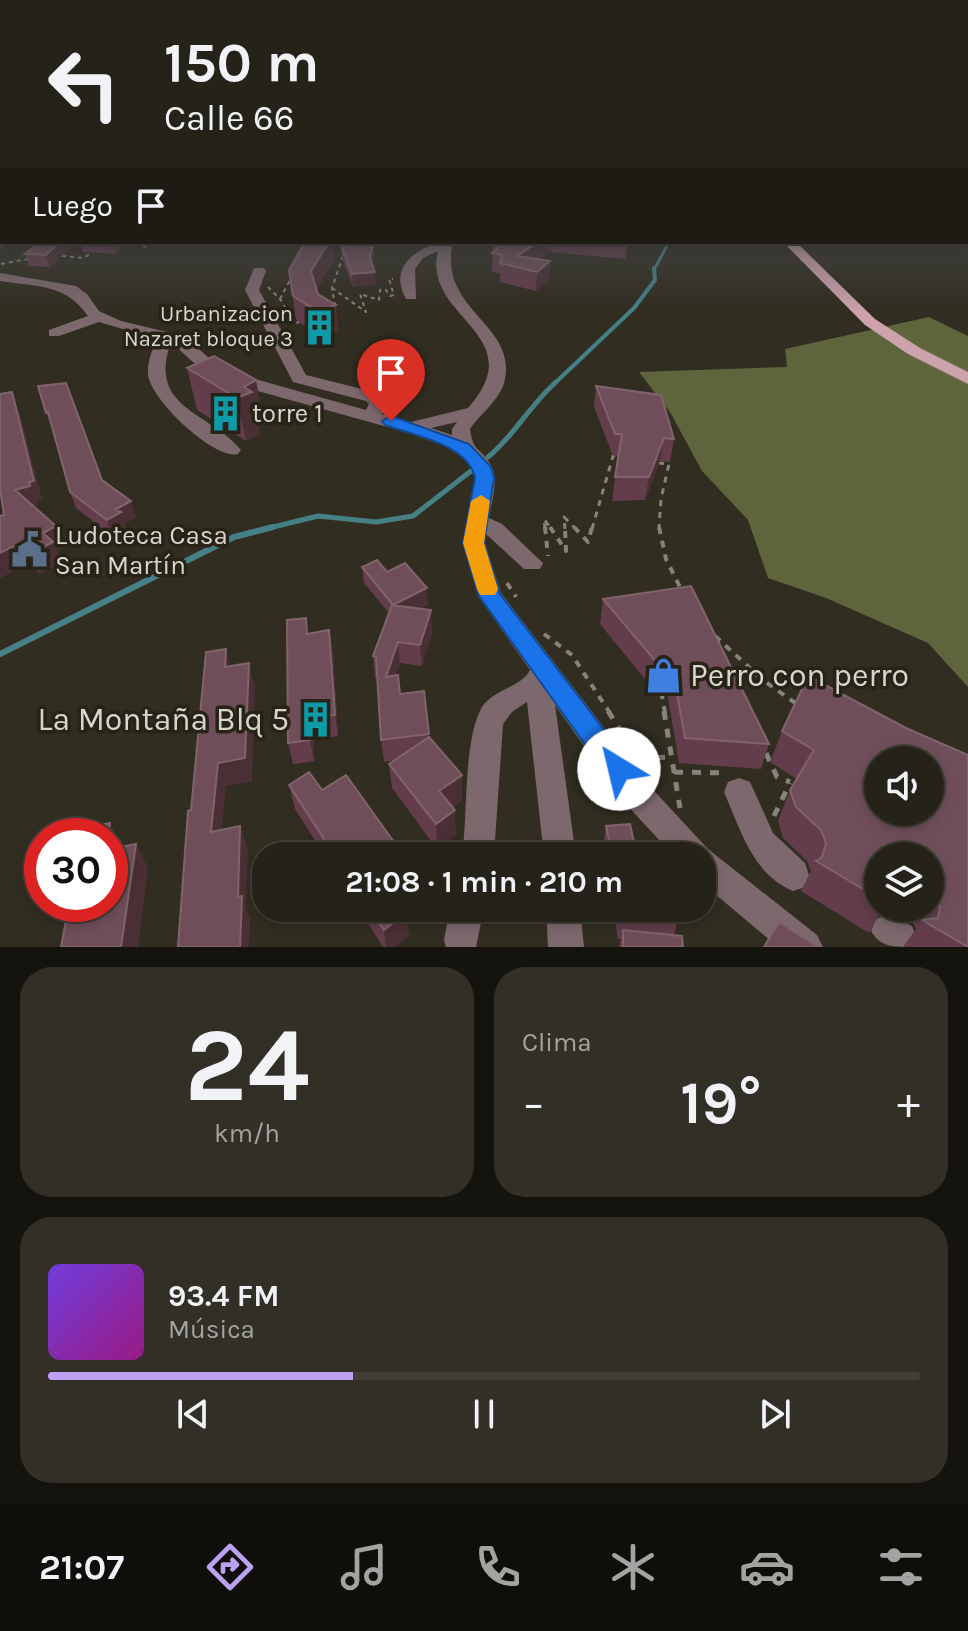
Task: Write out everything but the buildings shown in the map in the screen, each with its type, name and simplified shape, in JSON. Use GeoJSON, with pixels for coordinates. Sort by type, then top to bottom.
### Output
{"type":"FeatureCollection","features":[{"type":"Feature","properties":{"kind":"main road"},"geometry":{"type":"LineString","coordinates":[[791,244],[870,322],[914,351],[968,379]]}},
{"type":"Feature","properties":{"kind":"street"},"geometry":{"type":"LineString","coordinates":[[411,296],[404,279],[408,267],[425,251],[443,244]]}},
{"type":"Feature","properties":{"kind":"street"},"geometry":{"type":"LineString","coordinates":[[446,244],[439,263],[446,285],[492,347],[498,363],[497,381],[461,429],[463,447]]}},
{"type":"Feature","properties":{"kind":"street"},"geometry":{"type":"LineString","coordinates":[[259,271],[252,290],[294,373],[310,382],[372,397],[378,404],[372,416]]}},
{"type":"Feature","properties":{"kind":"street"},"geometry":{"type":"LineString","coordinates":[[0,277],[71,289],[99,317],[178,339],[212,370],[224,376],[372,416],[463,447],[482,467],[485,478],[474,543],[490,596],[541,675],[634,791],[682,842]]}},
{"type":"Feature","properties":{"kind":"street"},"geometry":{"type":"LineString","coordinates":[[54,333],[99,317]]}},
{"type":"Feature","properties":{"kind":"street"},"geometry":{"type":"LineString","coordinates":[[166,335],[160,347],[157,377],[161,393],[174,410],[231,450]]}},
{"type":"Feature","properties":{"kind":"street"},"geometry":{"type":"LineString","coordinates":[[409,427],[471,413]]}},
{"type":"Feature","properties":{"kind":"street"},"geometry":{"type":"LineString","coordinates":[[477,521],[494,529],[532,563]]}},
{"type":"Feature","properties":{"kind":"street"},"geometry":{"type":"LineString","coordinates":[[479,842],[491,716],[507,699],[541,675]]}},
{"type":"Feature","properties":{"kind":"street"},"geometry":{"type":"LineString","coordinates":[[541,675],[559,842]]}},
{"type":"Feature","properties":{"kind":"street"},"geometry":{"type":"LineString","coordinates":[[739,792],[762,844],[793,875]]}},
{"type":"Feature","properties":{"kind":"street"},"geometry":{"type":"LineString","coordinates":[[716,874],[805,947]]}},
{"type":"Feature","properties":{"kind":"street"},"geometry":{"type":"LineString","coordinates":[[564,922],[566,947]]}},
{"type":"Feature","properties":{"kind":"path"},"geometry":{"type":"LineString","coordinates":[[131,244],[149,247]]}},
{"type":"Feature","properties":{"kind":"path"},"geometry":{"type":"LineString","coordinates":[[55,255],[84,258],[94,250]]}},
{"type":"Feature","properties":{"kind":"path"},"geometry":{"type":"LineString","coordinates":[[337,315],[332,288],[344,255]]}},
{"type":"Feature","properties":{"kind":"path"},"geometry":{"type":"LineString","coordinates":[[0,264],[16,260],[20,263],[30,258]]}},
{"type":"Feature","properties":{"kind":"path"},"geometry":{"type":"LineString","coordinates":[[280,299],[292,276]]}},
{"type":"Feature","properties":{"kind":"path"},"geometry":{"type":"LineString","coordinates":[[332,288],[366,312],[360,294],[379,300],[380,290],[385,289],[390,296],[394,295],[389,279],[404,279]]}},
{"type":"Feature","properties":{"kind":"path"},"geometry":{"type":"LineString","coordinates":[[252,290],[271,286],[295,324],[305,318]]}},
{"type":"Feature","properties":{"kind":"path"},"geometry":{"type":"LineString","coordinates":[[532,563],[550,555],[544,519],[566,551],[564,517],[588,542],[613,456],[627,458]]}},
{"type":"Feature","properties":{"kind":"path"},"geometry":{"type":"LineString","coordinates":[[656,463],[669,464],[659,502],[660,542],[685,596]]}},
{"type":"Feature","properties":{"kind":"path"},"geometry":{"type":"LineString","coordinates":[[502,575],[518,601]]}},
{"type":"Feature","properties":{"kind":"path"},"geometry":{"type":"LineString","coordinates":[[533,626],[572,655],[646,769]]}},
{"type":"Feature","properties":{"kind":"path"},"geometry":{"type":"LineString","coordinates":[[706,626],[763,680],[798,704]]}},
{"type":"Feature","properties":{"kind":"path"},"geometry":{"type":"LineString","coordinates":[[675,689],[661,690],[681,813]]}},
{"type":"Feature","properties":{"kind":"path"},"geometry":{"type":"LineString","coordinates":[[764,749],[777,777],[804,790]]}},
{"type":"Feature","properties":{"kind":"path"},"geometry":{"type":"LineString","coordinates":[[638,758],[672,757]]}},
{"type":"Feature","properties":{"kind":"path"},"geometry":{"type":"LineString","coordinates":[[772,820],[790,782]]}},
{"type":"Feature","properties":{"kind":"green space"},"geometry":{"type":"Polygon","coordinates":[[[929,317],[968,336],[968,687],[928,643],[826,598],[768,578],[748,520],[702,471],[670,412],[639,372],[787,367],[785,349],[929,317]]]}},
{"type":"Feature","properties":{"kind":"waterway"},"geometry":{"type":"LineString","coordinates":[[654,270],[668,244]]}},
{"type":"Feature","properties":{"kind":"waterway"},"geometry":{"type":"LineString","coordinates":[[554,384],[634,308],[655,280],[654,270]]}},
{"type":"Feature","properties":{"kind":"waterway"},"geometry":{"type":"LineString","coordinates":[[488,457],[554,384]]}},
{"type":"Feature","properties":{"kind":"waterway"},"geometry":{"type":"LineString","coordinates":[[270,528],[318,516],[376,522],[413,516],[471,471]]}},
{"type":"Feature","properties":{"kind":"waterway"},"geometry":{"type":"LineString","coordinates":[[0,654],[234,537],[270,528]]}},
{"type":"Feature","properties":{"kind":"waterway"},"geometry":{"type":"LineString","coordinates":[[265,529],[270,528]]}},
{"type":"Feature","properties":{"kind":"slow traffic"},"geometry":{"type":"LineString","coordinates":[[481,501],[474,543],[487,589]]}},
{"type":"Feature","properties":{"kind":"place","name":"Urbanizacion Nazaret bloque 3"},"geometry":{"type":"Point","coordinates":[319,327]}},
{"type":"Feature","properties":{"kind":"place","name":"torre 1"},"geometry":{"type":"Point","coordinates":[226,413]}},
{"type":"Feature","properties":{"kind":"place","name":"Ludoteca Casa San Martín"},"geometry":{"type":"Point","coordinates":[29,550]}},
{"type":"Feature","properties":{"kind":"place","name":"Perro con perro"},"geometry":{"type":"Point","coordinates":[664,675]}},
{"type":"Feature","properties":{"kind":"place","name":"La Montaña Blq 5"},"geometry":{"type":"Point","coordinates":[315,719]}},
{"type":"Feature","properties":{"kind":"route"},"geometry":{"type":"LineString","coordinates":[[391,421],[463,447],[482,467],[485,478],[474,543],[490,596],[619,769]]}}]}
